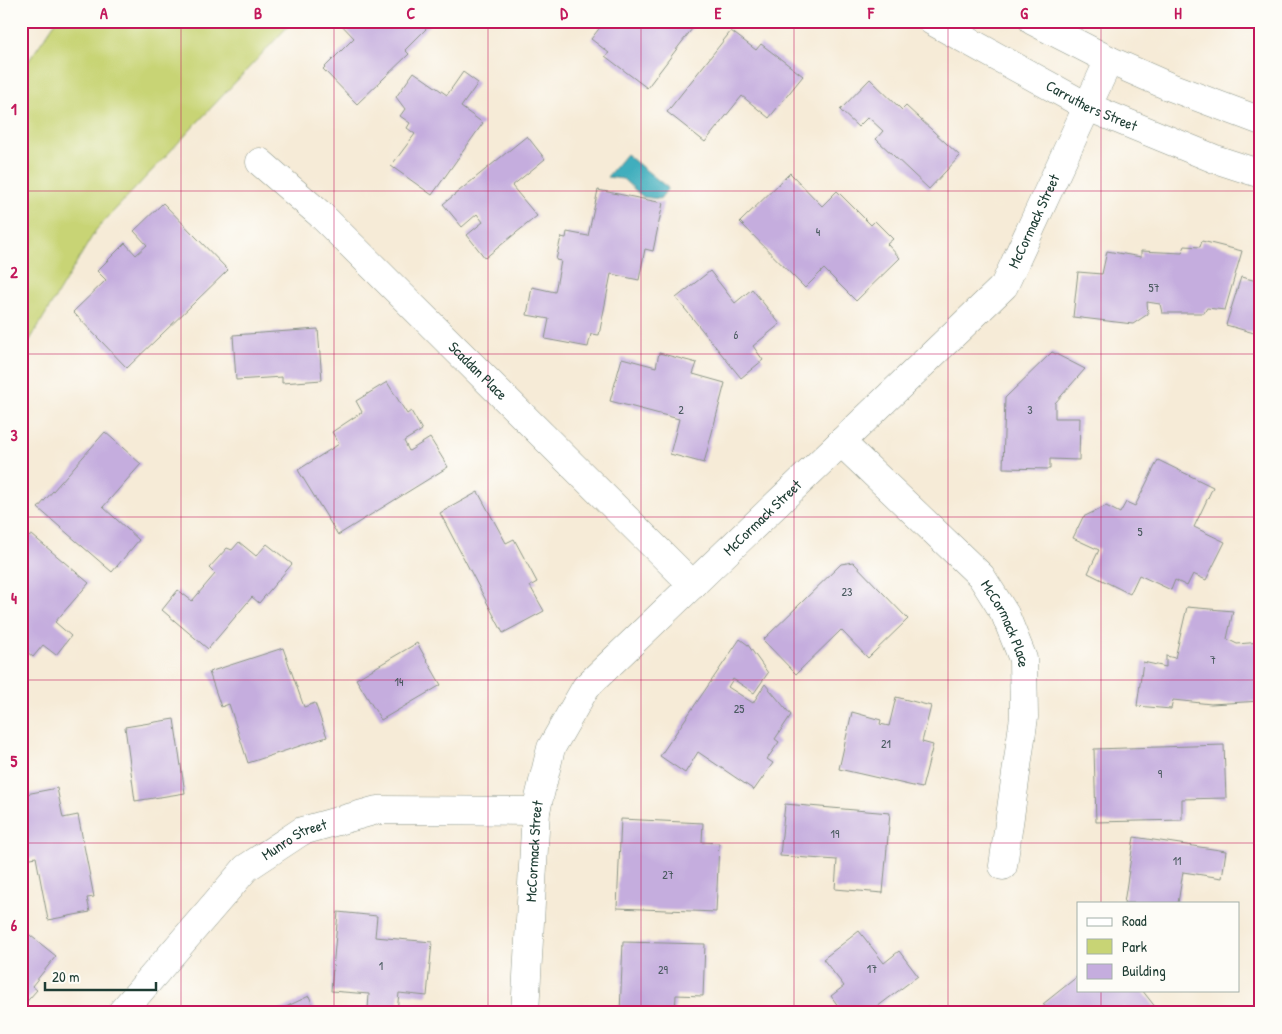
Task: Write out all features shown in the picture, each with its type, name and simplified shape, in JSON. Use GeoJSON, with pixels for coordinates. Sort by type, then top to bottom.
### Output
{"type":"FeatureCollection","features":[{"type":"Feature","properties":{"kind":"street","name":"Carruthers Street"},"geometry":{"type":"LineString","coordinates":[[932,21],[1088,107],[1215,159],[1261,174]]}},
{"type":"Feature","properties":{"kind":"street"},"geometry":{"type":"LineString","coordinates":[[1033,21],[1110,60],[1168,86],[1261,121]]}},
{"type":"Feature","properties":{"kind":"street","name":"McCormack Street"},"geometry":{"type":"LineString","coordinates":[[525,1013],[536,811],[551,748],[586,687],[1004,286],[1110,60]]}},
{"type":"Feature","properties":{"kind":"street","name":"Scaddan Place"},"geometry":{"type":"LineString","coordinates":[[260,162],[321,215],[693,585]]}},
{"type":"Feature","properties":{"kind":"street","name":"McCormack Place"},"geometry":{"type":"LineString","coordinates":[[841,442],[981,576],[1005,614],[1023,659],[1024,717],[1004,866]]}},
{"type":"Feature","properties":{"kind":"street","name":"Munro Street"},"geometry":{"type":"LineString","coordinates":[[120,1013],[246,868],[302,831],[377,810],[536,811]]}},
{"type":"Feature","properties":{"kind":"green space"},"geometry":{"type":"Polygon","coordinates":[[[56,21],[293,21],[96,230],[21,355],[21,72],[56,21]]]}},
{"type":"Feature","properties":{"kind":"water"},"geometry":{"type":"Polygon","coordinates":[[[626,154],[668,188],[660,199],[643,197],[623,179],[607,177],[626,154]]]}},
{"type":"Feature","properties":{"kind":"building"},"geometry":{"type":"Polygon","coordinates":[[[338,21],[434,21],[405,50],[409,54],[357,104],[323,69],[354,38],[338,21]]]}},
{"type":"Feature","properties":{"kind":"building"},"geometry":{"type":"Polygon","coordinates":[[[605,21],[698,21],[647,88],[605,56],[609,53],[591,39],[605,21]]]}},
{"type":"Feature","properties":{"kind":"building"},"geometry":{"type":"Polygon","coordinates":[[[731,31],[756,50],[761,44],[803,76],[769,118],[742,96],[705,142],[667,112],[731,31]]]}},
{"type":"Feature","properties":{"kind":"building"},"geometry":{"type":"Polygon","coordinates":[[[414,72],[447,95],[463,72],[478,83],[461,107],[483,123],[432,195],[391,166],[415,134],[407,128],[410,123],[400,116],[405,109],[396,97],[414,72]]]}},
{"type":"Feature","properties":{"kind":"building"},"geometry":{"type":"Polygon","coordinates":[[[870,79],[902,110],[906,106],[960,156],[929,189],[876,139],[883,131],[868,117],[858,127],[840,110],[870,79]]]}},
{"type":"Feature","properties":{"kind":"building"},"geometry":{"type":"Polygon","coordinates":[[[527,136],[545,159],[512,186],[537,216],[485,258],[467,235],[483,222],[477,214],[462,227],[443,204],[527,136]]]}},
{"type":"Feature","properties":{"kind":"building"},"geometry":{"type":"Polygon","coordinates":[[[790,173],[822,206],[837,191],[871,225],[875,221],[893,239],[887,244],[900,258],[856,301],[824,269],[805,288],[740,222],[790,173]]]}},
{"type":"Feature","properties":{"kind":"building"},"geometry":{"type":"Polygon","coordinates":[[[598,190],[663,203],[653,251],[645,249],[639,280],[611,274],[599,335],[591,334],[588,347],[545,339],[549,319],[527,315],[532,287],[555,292],[561,261],[556,260],[561,237],[566,238],[567,232],[588,236],[598,190]]]}},
{"type":"Feature","properties":{"kind":"building"},"geometry":{"type":"Polygon","coordinates":[[[163,203],[228,270],[127,368],[73,312],[106,280],[97,271],[125,243],[136,255],[147,245],[134,231],[163,203]]]}},
{"type":"Feature","properties":{"kind":"building"},"geometry":{"type":"Polygon","coordinates":[[[1202,241],[1242,251],[1225,310],[1207,308],[1204,313],[1162,313],[1160,304],[1147,302],[1148,314],[1133,324],[1073,317],[1078,272],[1102,274],[1107,251],[1141,257],[1141,251],[1182,253],[1185,246],[1200,247],[1202,241]]]}},
{"type":"Feature","properties":{"kind":"building"},"geometry":{"type":"Polygon","coordinates":[[[710,271],[735,303],[752,289],[780,324],[753,346],[763,360],[741,378],[676,298],[710,271]]]}},
{"type":"Feature","properties":{"kind":"building"},"geometry":{"type":"Polygon","coordinates":[[[1241,277],[1261,282],[1261,335],[1226,325],[1241,277]]]}},
{"type":"Feature","properties":{"kind":"building"},"geometry":{"type":"Polygon","coordinates":[[[318,329],[322,380],[282,383],[282,377],[236,380],[233,335],[318,329]]]}},
{"type":"Feature","properties":{"kind":"building"},"geometry":{"type":"Polygon","coordinates":[[[1052,352],[1085,369],[1055,403],[1055,418],[1080,418],[1079,460],[1050,459],[1050,469],[1003,468],[1005,398],[1052,352]]]}},
{"type":"Feature","properties":{"kind":"building"},"geometry":{"type":"Polygon","coordinates":[[[659,353],[697,363],[693,374],[725,383],[704,463],[670,454],[679,419],[610,401],[622,358],[656,367],[659,353]]]}},
{"type":"Feature","properties":{"kind":"building"},"geometry":{"type":"Polygon","coordinates":[[[387,382],[407,414],[411,411],[422,430],[404,441],[409,451],[430,438],[448,467],[338,535],[298,470],[339,444],[332,432],[362,412],[356,401],[387,382]]]}},
{"type":"Feature","properties":{"kind":"building"},"geometry":{"type":"Polygon","coordinates":[[[105,432],[141,464],[103,507],[139,540],[112,572],[38,508],[105,432]]]}},
{"type":"Feature","properties":{"kind":"building"},"geometry":{"type":"Polygon","coordinates":[[[1158,460],[1213,487],[1194,527],[1225,542],[1206,580],[1193,574],[1187,586],[1175,580],[1171,590],[1139,575],[1130,594],[1088,573],[1099,550],[1073,538],[1083,517],[1106,506],[1120,513],[1126,502],[1135,506],[1158,460]]]}},
{"type":"Feature","properties":{"kind":"building"},"geometry":{"type":"Polygon","coordinates":[[[478,492],[506,543],[514,539],[537,582],[530,586],[544,611],[503,633],[440,513],[478,492]]]}},
{"type":"Feature","properties":{"kind":"building"},"geometry":{"type":"Polygon","coordinates":[[[32,535],[89,583],[55,622],[71,636],[56,655],[43,645],[33,657],[26,651],[21,657],[21,541],[32,535]]]}},
{"type":"Feature","properties":{"kind":"building"},"geometry":{"type":"Polygon","coordinates":[[[239,542],[256,556],[267,544],[292,564],[259,603],[252,597],[208,649],[162,610],[178,590],[192,601],[215,574],[209,568],[227,548],[232,550],[239,542]]]}},
{"type":"Feature","properties":{"kind":"building"},"geometry":{"type":"Polygon","coordinates":[[[853,562],[908,619],[868,658],[841,630],[796,674],[763,640],[841,564],[853,562]]]}},
{"type":"Feature","properties":{"kind":"building"},"geometry":{"type":"Polygon","coordinates":[[[1187,607],[1233,611],[1227,639],[1237,644],[1261,642],[1261,701],[1211,704],[1173,700],[1171,709],[1137,706],[1143,662],[1166,667],[1166,656],[1175,658],[1187,607]]]}},
{"type":"Feature","properties":{"kind":"building"},"geometry":{"type":"Polygon","coordinates":[[[740,639],[748,645],[768,673],[754,693],[733,679],[728,687],[753,703],[765,684],[791,715],[775,739],[779,742],[767,759],[773,763],[754,790],[698,752],[685,773],[660,756],[740,639]]]}},
{"type":"Feature","properties":{"kind":"building"},"geometry":{"type":"Polygon","coordinates":[[[417,643],[441,685],[381,720],[356,679],[417,643]]]}},
{"type":"Feature","properties":{"kind":"building"},"geometry":{"type":"Polygon","coordinates":[[[283,648],[304,707],[315,703],[327,737],[248,763],[229,704],[221,707],[209,672],[283,648]]]}},
{"type":"Feature","properties":{"kind":"building"},"geometry":{"type":"Polygon","coordinates":[[[896,697],[931,706],[922,742],[933,745],[922,788],[839,769],[852,712],[881,720],[880,724],[889,726],[896,697]]]}},
{"type":"Feature","properties":{"kind":"building"},"geometry":{"type":"Polygon","coordinates":[[[174,719],[185,793],[135,801],[125,727],[174,719]]]}},
{"type":"Feature","properties":{"kind":"building"},"geometry":{"type":"Polygon","coordinates":[[[1224,745],[1226,798],[1182,799],[1182,820],[1096,822],[1094,749],[1224,745]]]}},
{"type":"Feature","properties":{"kind":"building"},"geometry":{"type":"Polygon","coordinates":[[[57,788],[63,818],[78,815],[94,897],[87,898],[90,912],[48,920],[36,857],[26,859],[21,837],[21,795],[57,788]]]}},
{"type":"Feature","properties":{"kind":"building"},"geometry":{"type":"Polygon","coordinates":[[[785,804],[890,813],[883,893],[835,889],[837,860],[780,856],[785,804]]]}},
{"type":"Feature","properties":{"kind":"building"},"geometry":{"type":"Polygon","coordinates":[[[621,819],[703,823],[702,842],[719,843],[716,912],[617,908],[621,819]]]}},
{"type":"Feature","properties":{"kind":"building"},"geometry":{"type":"Polygon","coordinates":[[[1134,837],[1226,851],[1222,878],[1183,872],[1178,902],[1124,902],[1134,837]]]}},
{"type":"Feature","properties":{"kind":"building"},"geometry":{"type":"Polygon","coordinates":[[[338,912],[377,916],[375,937],[432,942],[427,996],[399,993],[397,1011],[368,1009],[369,994],[331,991],[338,912]]]}},
{"type":"Feature","properties":{"kind":"building"},"geometry":{"type":"Polygon","coordinates":[[[21,928],[56,956],[32,986],[37,990],[21,1008],[21,928]]]}},
{"type":"Feature","properties":{"kind":"building"},"geometry":{"type":"Polygon","coordinates":[[[859,931],[884,963],[899,951],[918,976],[869,1013],[843,1013],[831,996],[844,986],[823,959],[859,931]]]}},
{"type":"Feature","properties":{"kind":"building"},"geometry":{"type":"Polygon","coordinates":[[[623,942],[705,944],[703,996],[676,995],[675,1013],[620,1013],[623,942]]]}},
{"type":"Feature","properties":{"kind":"building"},"geometry":{"type":"Polygon","coordinates":[[[1077,977],[1077,992],[1144,992],[1160,1013],[1128,1013],[1124,1007],[1116,1013],[1050,1013],[1043,1004],[1077,977]]]}},
{"type":"Feature","properties":{"kind":"building"},"geometry":{"type":"Polygon","coordinates":[[[309,996],[316,1013],[273,1013],[309,996]]]}},
{"type":"Feature","properties":{"kind":"building"},"geometry":{"type":"Polygon","coordinates":[[[927,1007],[973,1011],[973,1013],[927,1013],[927,1007]]]}}]}
